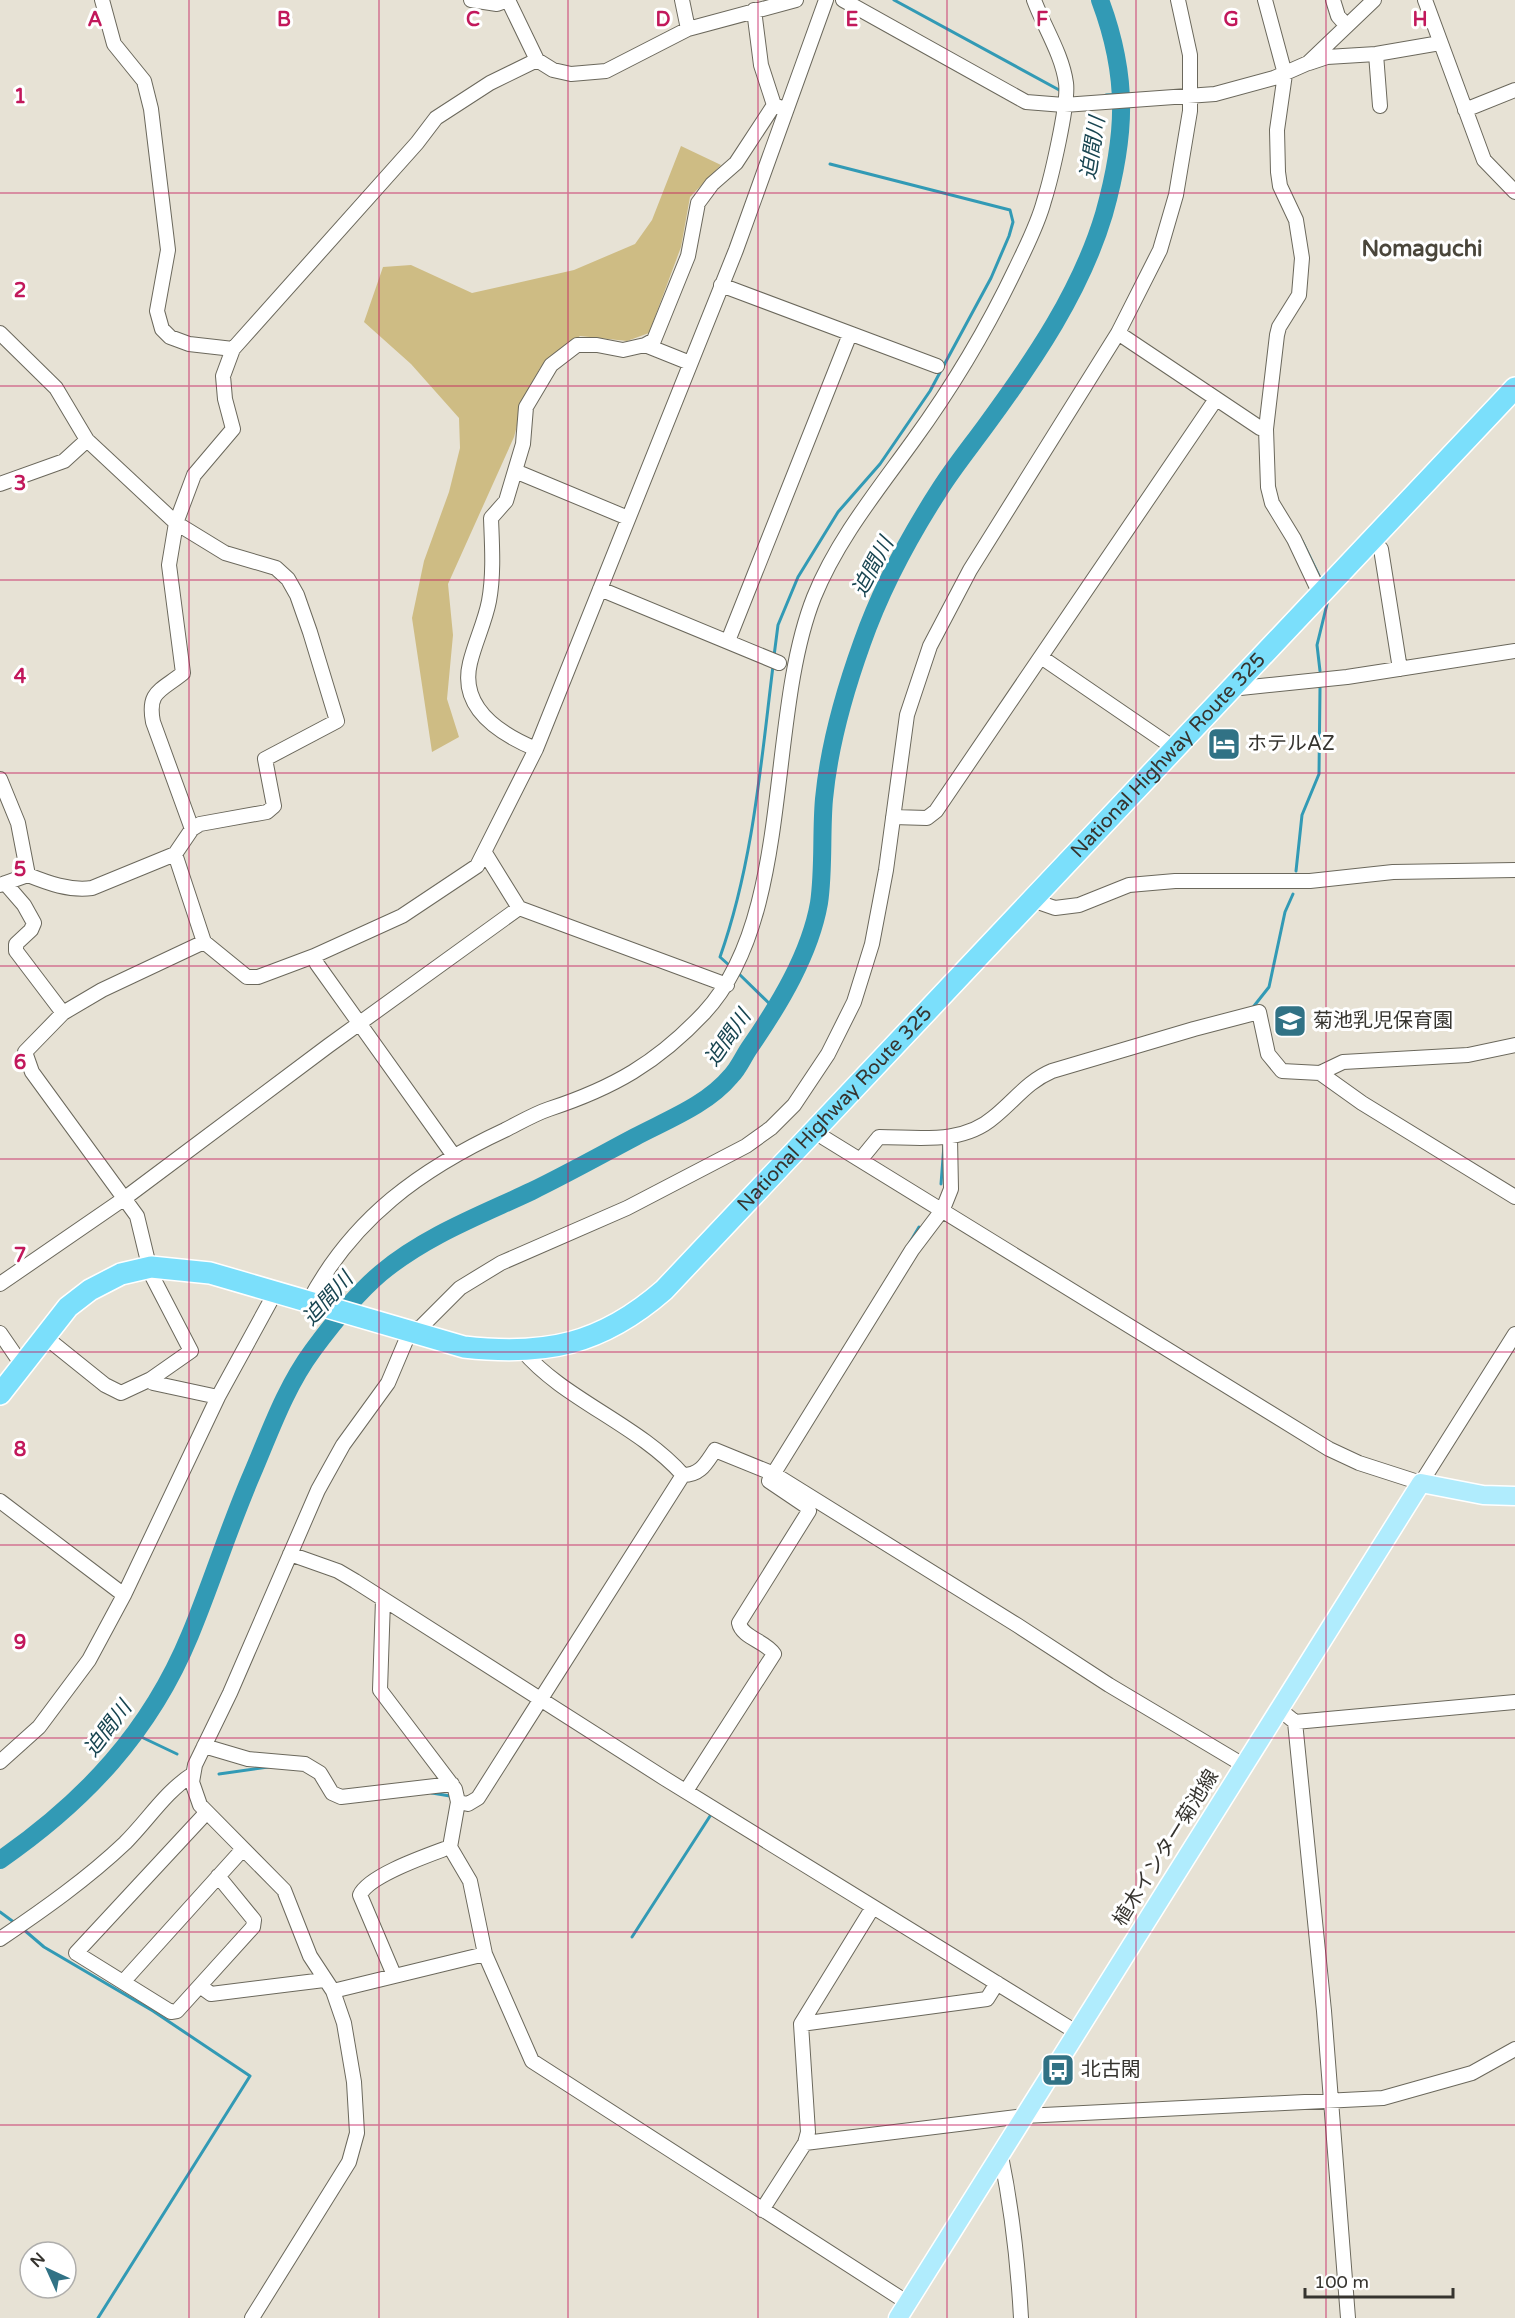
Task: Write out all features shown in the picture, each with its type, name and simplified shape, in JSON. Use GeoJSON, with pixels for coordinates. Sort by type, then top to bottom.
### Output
{"type":"FeatureCollection","features":[{"type":"Feature","properties":{"kind":"highway","name":"National Highway Route 325"},"geometry":{"type":"LineString","coordinates":[[0,1394],[68,1307],[90,1290],[121,1274],[151,1267],[210,1273],[464,1347],[523,1351],[546,1349],[586,1339],[620,1323],[650,1302],[1515,388]]}},
{"type":"Feature","properties":{"kind":"main road"},"geometry":{"type":"LineString","coordinates":[[1421,1484],[1483,1495],[1515,1496]]}},
{"type":"Feature","properties":{"kind":"main road","name":"植木インター菊池線"},"geometry":{"type":"LineString","coordinates":[[903,2311],[1421,1484]]}},
{"type":"Feature","properties":{"kind":"street"},"geometry":{"type":"LineString","coordinates":[[102,0],[114,44],[144,81],[152,109],[168,250],[157,311],[162,328],[170,337],[189,344],[233,349]]}},
{"type":"Feature","properties":{"kind":"street"},"geometry":{"type":"LineString","coordinates":[[471,0],[497,4],[508,0],[537,60],[553,70],[571,74],[606,71],[688,29],[796,0]]}},
{"type":"Feature","properties":{"kind":"street"},"geometry":{"type":"LineString","coordinates":[[682,0],[688,29]]}},
{"type":"Feature","properties":{"kind":"street"},"geometry":{"type":"LineString","coordinates":[[175,854],[204,942],[246,977],[258,977],[314,956],[402,916],[477,866],[536,749],[720,285],[736,250],[781,107],[826,0]]}},
{"type":"Feature","properties":{"kind":"street"},"geometry":{"type":"LineString","coordinates":[[843,0],[1026,102],[1064,105],[1231,91],[1285,74],[1327,57],[1376,54],[1440,43]]}},
{"type":"Feature","properties":{"kind":"street"},"geometry":{"type":"LineString","coordinates":[[312,1302],[339,1250],[376,1210],[402,1190],[454,1156],[550,1108],[586,1097],[630,1075],[658,1056],[704,1013],[727,986],[755,913],[771,828],[794,670],[800,641],[815,596],[848,533],[940,404],[991,320],[1043,206],[1064,105],[1066,84],[1034,0]]}},
{"type":"Feature","properties":{"kind":"street"},"geometry":{"type":"LineString","coordinates":[[252,2318],[338,2182],[355,2144],[357,2122],[349,2044],[333,1991],[310,1956],[284,1890],[206,1813],[194,1792],[193,1774],[204,1746],[230,1693],[329,1469],[343,1445],[388,1383],[410,1331],[422,1326],[460,1288],[501,1263],[627,1208],[724,1160],[760,1137],[784,1116],[828,1054],[841,1030],[864,974],[879,913],[907,715],[922,666],[941,623],[970,570],[1118,333],[1155,263],[1165,234],[1180,170],[1191,96],[1190,55],[1178,0]]}},
{"type":"Feature","properties":{"kind":"street"},"geometry":{"type":"LineString","coordinates":[[1264,0],[1285,74],[1277,130],[1278,172],[1280,186],[1299,231],[1302,279],[1296,302],[1279,327],[1266,429],[1267,469],[1272,503],[1294,538],[1320,594]]}},
{"type":"Feature","properties":{"kind":"street"},"geometry":{"type":"LineString","coordinates":[[1333,0],[1338,16],[1346,25]]}},
{"type":"Feature","properties":{"kind":"street"},"geometry":{"type":"LineString","coordinates":[[1308,63],[1374,0]]}},
{"type":"Feature","properties":{"kind":"street"},"geometry":{"type":"LineString","coordinates":[[1425,0],[1484,160],[1515,192]]}},
{"type":"Feature","properties":{"kind":"street"},"geometry":{"type":"LineString","coordinates":[[754,10],[761,65],[781,107]]}},
{"type":"Feature","properties":{"kind":"street"},"geometry":{"type":"LineString","coordinates":[[1376,54],[1380,106]]}},
{"type":"Feature","properties":{"kind":"street"},"geometry":{"type":"LineString","coordinates":[[192,829],[153,722],[150,706],[152,697],[183,673],[169,565],[176,523],[194,476],[233,429],[225,399],[223,376],[233,349],[279,300],[436,118],[490,82],[537,60]]}},
{"type":"Feature","properties":{"kind":"street"},"geometry":{"type":"LineString","coordinates":[[1465,110],[1515,90]]}},
{"type":"Feature","properties":{"kind":"street"},"geometry":{"type":"LineString","coordinates":[[536,749],[510,738],[483,717],[470,690],[468,676],[489,601],[493,562],[491,518],[506,501],[523,444],[526,407],[551,365],[577,345],[597,345],[623,350],[645,345],[654,340],[688,256],[698,203],[712,184],[736,163],[781,107]]}},
{"type":"Feature","properties":{"kind":"street"},"geometry":{"type":"LineString","coordinates":[[720,285],[937,366]]}},
{"type":"Feature","properties":{"kind":"street"},"geometry":{"type":"LineString","coordinates":[[0,333],[56,388],[87,440],[176,523],[225,553],[276,568],[288,579],[297,595],[310,632],[337,721],[265,759],[274,806],[267,812],[200,824],[192,829],[175,854],[92,888],[78,890],[46,883],[28,874],[2,884],[24,905],[34,923],[31,930],[16,944],[16,951],[63,1013]]}},
{"type":"Feature","properties":{"kind":"street"},"geometry":{"type":"LineString","coordinates":[[1118,333],[1260,428],[1266,429]]}},
{"type":"Feature","properties":{"kind":"street"},"geometry":{"type":"LineString","coordinates":[[728,641],[850,334]]}},
{"type":"Feature","properties":{"kind":"street"},"geometry":{"type":"LineString","coordinates":[[645,345],[690,363]]}},
{"type":"Feature","properties":{"kind":"street"},"geometry":{"type":"LineString","coordinates":[[892,817],[927,818],[936,811],[1216,399]]}},
{"type":"Feature","properties":{"kind":"street"},"geometry":{"type":"LineString","coordinates":[[0,484],[64,461],[87,440]]}},
{"type":"Feature","properties":{"kind":"street"},"geometry":{"type":"LineString","coordinates":[[515,471],[628,518]]}},
{"type":"Feature","properties":{"kind":"street"},"geometry":{"type":"LineString","coordinates":[[1372,539],[1381,549],[1400,669]]}},
{"type":"Feature","properties":{"kind":"street"},"geometry":{"type":"LineString","coordinates":[[600,589],[779,663]]}},
{"type":"Feature","properties":{"kind":"street"},"geometry":{"type":"LineString","coordinates":[[1231,689],[1347,678],[1515,651]]}},
{"type":"Feature","properties":{"kind":"street"},"geometry":{"type":"LineString","coordinates":[[1041,657],[1174,748]]}},
{"type":"Feature","properties":{"kind":"street"},"geometry":{"type":"LineString","coordinates":[[0,779],[23,841],[28,874]]}},
{"type":"Feature","properties":{"kind":"street"},"geometry":{"type":"LineString","coordinates":[[484,853],[519,908],[727,986]]}},
{"type":"Feature","properties":{"kind":"street"},"geometry":{"type":"LineString","coordinates":[[1032,900],[1055,908],[1079,905],[1129,885],[1175,881],[1276,882],[1393,873],[1515,870]]}},
{"type":"Feature","properties":{"kind":"street"},"geometry":{"type":"LineString","coordinates":[[0,1284],[125,1198],[359,1023],[519,908]]}},
{"type":"Feature","properties":{"kind":"street"},"geometry":{"type":"LineString","coordinates":[[44,1336],[113,1391],[126,1393],[188,1356],[191,1351],[167,1308],[151,1267],[137,1215],[32,1072],[26,1052],[63,1013],[102,990],[204,942]]}},
{"type":"Feature","properties":{"kind":"street"},"geometry":{"type":"LineString","coordinates":[[314,956],[317,964],[454,1156]]}},
{"type":"Feature","properties":{"kind":"street"},"geometry":{"type":"LineString","coordinates":[[861,1159],[879,1137],[950,1138],[989,1122],[1032,1081],[1043,1075],[1194,1029],[1259,1012],[1268,1054],[1276,1067],[1282,1071],[1320,1072],[1343,1062],[1468,1055],[1515,1045]]}},
{"type":"Feature","properties":{"kind":"street"},"geometry":{"type":"LineString","coordinates":[[1320,1072],[1362,1103],[1515,1197]]}},
{"type":"Feature","properties":{"kind":"street"},"geometry":{"type":"LineString","coordinates":[[813,1131],[943,1209],[1329,1449],[1359,1463],[1421,1484],[1515,1334]]}},
{"type":"Feature","properties":{"kind":"street"},"geometry":{"type":"LineString","coordinates":[[686,1791],[774,1654],[768,1647],[743,1631],[739,1623],[809,1511],[806,1506],[771,1485],[769,1481],[912,1250],[943,1209],[951,1189],[950,1138]]}},
{"type":"Feature","properties":{"kind":"street"},"geometry":{"type":"LineString","coordinates":[[0,1762],[46,1717],[89,1660],[124,1595],[218,1397],[276,1291]]}},
{"type":"Feature","properties":{"kind":"street"},"geometry":{"type":"LineString","coordinates":[[0,1333],[22,1365]]}},
{"type":"Feature","properties":{"kind":"street"},"geometry":{"type":"LineString","coordinates":[[523,1351],[535,1365],[672,1461],[683,1474],[694,1475],[699,1472],[715,1450],[774,1474],[1109,1685],[1245,1766]]}},
{"type":"Feature","properties":{"kind":"street"},"geometry":{"type":"LineString","coordinates":[[151,1379],[153,1383],[218,1397]]}},
{"type":"Feature","properties":{"kind":"street"},"geometry":{"type":"LineString","coordinates":[[458,1802],[468,1804],[478,1798],[683,1474]]}},
{"type":"Feature","properties":{"kind":"street"},"geometry":{"type":"LineString","coordinates":[[0,1501],[124,1595]]}},
{"type":"Feature","properties":{"kind":"street"},"geometry":{"type":"LineString","coordinates":[[290,1554],[338,1571],[686,1791],[1076,2032]]}},
{"type":"Feature","properties":{"kind":"street"},"geometry":{"type":"LineString","coordinates":[[383,1600],[380,1690],[452,1784],[458,1802],[450,1846],[470,1881],[485,1954],[532,2061],[762,2210],[903,2311]]}},
{"type":"Feature","properties":{"kind":"street"},"geometry":{"type":"LineString","coordinates":[[1295,1722],[1515,1702]]}},
{"type":"Feature","properties":{"kind":"street"},"geometry":{"type":"LineString","coordinates":[[1280,1709],[1295,1722],[1324,2011],[1348,2318]]}},
{"type":"Feature","properties":{"kind":"street"},"geometry":{"type":"LineString","coordinates":[[204,1746],[248,1759],[305,1764],[320,1773],[332,1793],[341,1797],[452,1784]]}},
{"type":"Feature","properties":{"kind":"street"},"geometry":{"type":"LineString","coordinates":[[0,1940],[101,1864],[144,1823],[179,1782],[193,1774]]}},
{"type":"Feature","properties":{"kind":"street"},"geometry":{"type":"LineString","coordinates":[[206,1813],[76,1953],[171,2012],[177,2011],[254,1927],[254,1920],[218,1876]]}},
{"type":"Feature","properties":{"kind":"street"},"geometry":{"type":"LineString","coordinates":[[394,1975],[360,1895],[369,1885],[393,1871],[450,1846]]}},
{"type":"Feature","properties":{"kind":"street"},"geometry":{"type":"LineString","coordinates":[[123,1982],[243,1850]]}},
{"type":"Feature","properties":{"kind":"street"},"geometry":{"type":"LineString","coordinates":[[762,2210],[805,2143],[808,2133],[801,2024],[873,1907]]}},
{"type":"Feature","properties":{"kind":"street"},"geometry":{"type":"LineString","coordinates":[[333,1991],[485,1954]]}},
{"type":"Feature","properties":{"kind":"street"},"geometry":{"type":"LineString","coordinates":[[200,1986],[211,1994],[324,1980]]}},
{"type":"Feature","properties":{"kind":"street"},"geometry":{"type":"LineString","coordinates":[[801,2024],[987,1999],[997,1983]]}},
{"type":"Feature","properties":{"kind":"street"},"geometry":{"type":"LineString","coordinates":[[805,2143],[1024,2116],[1374,2099],[1410,2093],[1472,2073],[1515,2049]]}},
{"type":"Feature","properties":{"kind":"street"},"geometry":{"type":"LineString","coordinates":[[1000,2156],[1011,2206],[1018,2257],[1021,2318]]}},
{"type":"Feature","properties":{"kind":"shaded area"},"geometry":{"type":"Polygon","coordinates":[[[681,146],[721,165],[690,197],[681,247],[649,333],[627,341],[580,336],[540,368],[525,395],[514,437],[448,584],[453,635],[447,699],[459,737],[432,752],[412,618],[424,561],[449,492],[460,448],[459,418],[411,364],[364,322],[383,267],[411,265],[472,293],[574,270],[635,244],[652,220],[681,146]]]}},
{"type":"Feature","properties":{"kind":"waterway"},"geometry":{"type":"LineString","coordinates":[[894,0],[1061,91]]}},
{"type":"Feature","properties":{"kind":"waterway","name":"迫間川"},"geometry":{"type":"LineString","coordinates":[[0,1860],[60,1814],[87,1788],[112,1762],[155,1703],[190,1635],[244,1494],[286,1395],[313,1350],[353,1300],[381,1273],[435,1237],[558,1178],[699,1104],[736,1070],[772,1014],[801,960],[815,922],[821,890],[824,799],[833,740],[855,662],[878,603],[896,564],[929,507],[1039,350],[1083,270],[1104,214],[1117,158],[1121,107],[1116,55],[1100,0]]}},
{"type":"Feature","properties":{"kind":"waterway"},"geometry":{"type":"LineString","coordinates":[[1106,95],[1121,94]]}},
{"type":"Feature","properties":{"kind":"waterway"},"geometry":{"type":"LineString","coordinates":[[774,656],[778,625],[798,577],[838,512],[880,464],[930,391],[991,278],[1013,222],[1010,210],[830,164]]}},
{"type":"Feature","properties":{"kind":"waterway"},"geometry":{"type":"LineString","coordinates":[[1302,541],[1321,580]]}},
{"type":"Feature","properties":{"kind":"waterway"},"geometry":{"type":"LineString","coordinates":[[1320,671],[1317,645],[1328,600]]}},
{"type":"Feature","properties":{"kind":"waterway"},"geometry":{"type":"LineString","coordinates":[[730,966],[720,957],[741,886],[748,850],[760,776],[773,666]]}},
{"type":"Feature","properties":{"kind":"waterway"},"geometry":{"type":"LineString","coordinates":[[1296,871],[1302,815],[1319,774],[1320,688]]}},
{"type":"Feature","properties":{"kind":"waterway"},"geometry":{"type":"LineString","coordinates":[[1254,1006],[1269,987],[1285,912],[1293,894]]}},
{"type":"Feature","properties":{"kind":"waterway"},"geometry":{"type":"LineString","coordinates":[[737,972],[775,1009]]}},
{"type":"Feature","properties":{"kind":"waterway"},"geometry":{"type":"LineString","coordinates":[[941,1184],[944,1145]]}},
{"type":"Feature","properties":{"kind":"waterway"},"geometry":{"type":"LineString","coordinates":[[909,1244],[919,1227]]}},
{"type":"Feature","properties":{"kind":"waterway"},"geometry":{"type":"LineString","coordinates":[[135,1734],[177,1754]]}},
{"type":"Feature","properties":{"kind":"waterway"},"geometry":{"type":"LineString","coordinates":[[219,1774],[268,1767]]}},
{"type":"Feature","properties":{"kind":"waterway"},"geometry":{"type":"LineString","coordinates":[[432,1793],[450,1796]]}},
{"type":"Feature","properties":{"kind":"waterway"},"geometry":{"type":"LineString","coordinates":[[632,1937],[712,1813]]}},
{"type":"Feature","properties":{"kind":"waterway"},"geometry":{"type":"LineString","coordinates":[[0,1912],[15,1923]]}},
{"type":"Feature","properties":{"kind":"waterway"},"geometry":{"type":"LineString","coordinates":[[23,1929],[44,1947],[153,2011],[250,2076],[98,2318]]}},
{"type":"Feature","properties":{"kind":"place","name":"ホテルAZ"},"geometry":{"type":"Point","coordinates":[1224,744]}},
{"type":"Feature","properties":{"kind":"place","name":"菊池乳児保育園"},"geometry":{"type":"Point","coordinates":[1290,1021]}},
{"type":"Feature","properties":{"kind":"place","name":"北古閑"},"geometry":{"type":"Point","coordinates":[1058,2070]}},
{"type":"Feature","properties":{"kind":"district","name":"Nomaguchi"},"geometry":{"type":"Point","coordinates":[1422,249]}}]}
